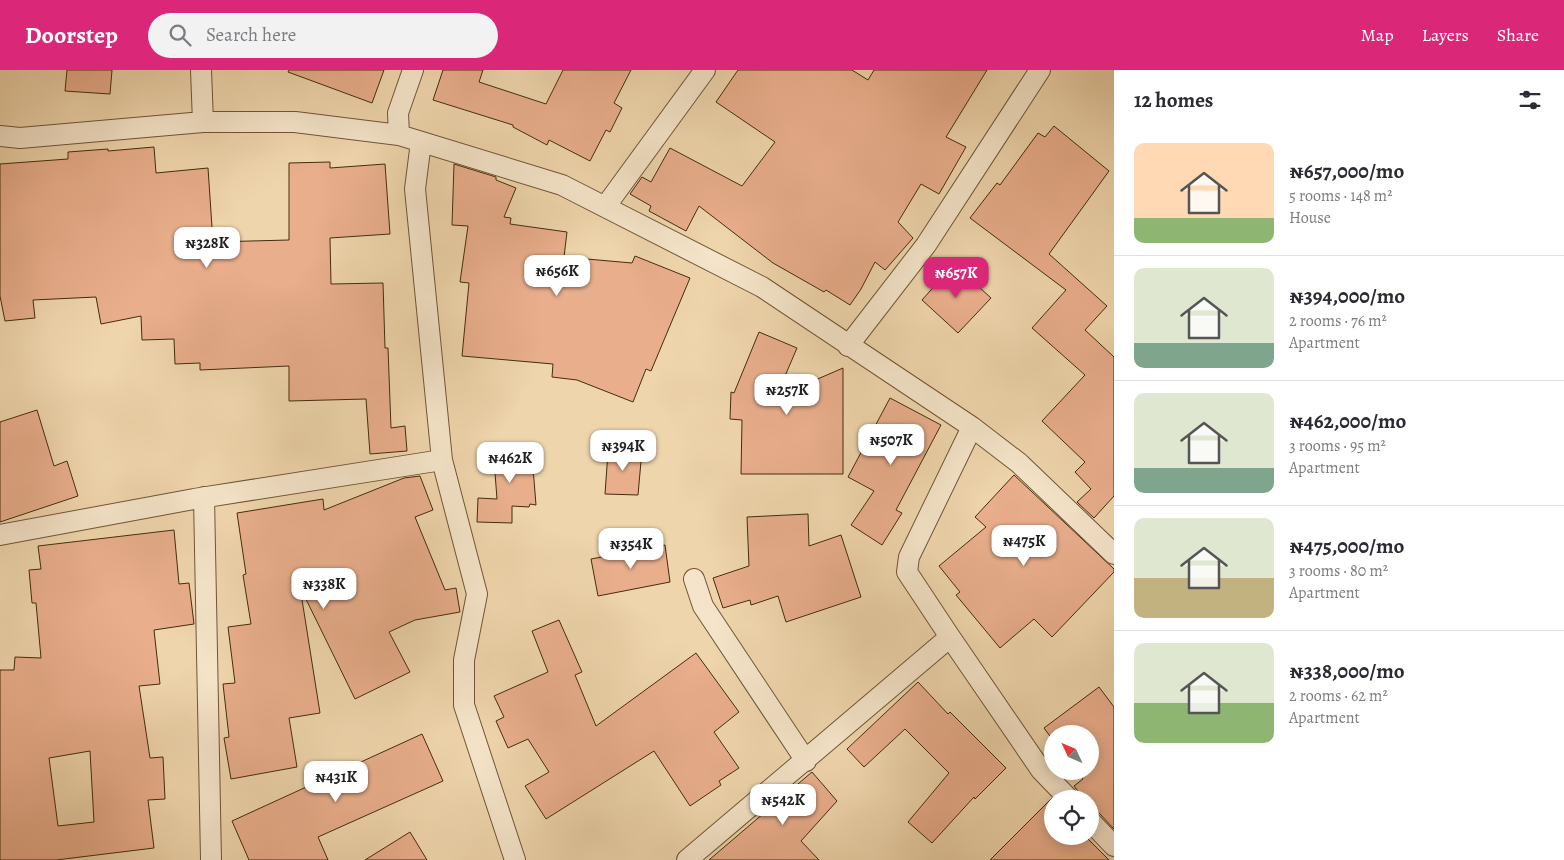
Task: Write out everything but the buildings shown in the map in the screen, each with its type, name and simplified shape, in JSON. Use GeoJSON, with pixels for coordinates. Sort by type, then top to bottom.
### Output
{"type":"FeatureCollection","features":[{"type":"Feature","properties":{"kind":"street"},"geometry":{"type":"LineString","coordinates":[[201,70],[204,122]]}},
{"type":"Feature","properties":{"kind":"street"},"geometry":{"type":"LineString","coordinates":[[399,136],[398,113],[413,70]]}},
{"type":"Feature","properties":{"kind":"street"},"geometry":{"type":"LineString","coordinates":[[604,207],[685,101],[705,70]]}},
{"type":"Feature","properties":{"kind":"street"},"geometry":{"type":"LineString","coordinates":[[848,346],[926,246],[1040,70]]}},
{"type":"Feature","properties":{"kind":"street"},"geometry":{"type":"LineString","coordinates":[[0,136],[20,138],[204,122],[295,122],[399,136],[562,185],[762,287],[972,427],[1019,463],[1114,554]]}},
{"type":"Feature","properties":{"kind":"street"},"geometry":{"type":"LineString","coordinates":[[420,142],[415,189],[442,460],[477,594],[464,660],[464,705],[515,860]]}},
{"type":"Feature","properties":{"kind":"street"},"geometry":{"type":"LineString","coordinates":[[972,427],[909,557],[907,572],[1041,770],[1060,790]]}},
{"type":"Feature","properties":{"kind":"street"},"geometry":{"type":"LineString","coordinates":[[0,535],[204,497],[442,460]]}},
{"type":"Feature","properties":{"kind":"street"},"geometry":{"type":"LineString","coordinates":[[204,497],[210,860]]}},
{"type":"Feature","properties":{"kind":"street"},"geometry":{"type":"LineString","coordinates":[[694,579],[703,606],[806,761]]}},
{"type":"Feature","properties":{"kind":"street"},"geometry":{"type":"LineString","coordinates":[[687,860],[806,761],[950,636]]}},
{"type":"Feature","properties":{"kind":"street"},"geometry":{"type":"LineString","coordinates":[[1099,830],[1114,846]]}}]}
